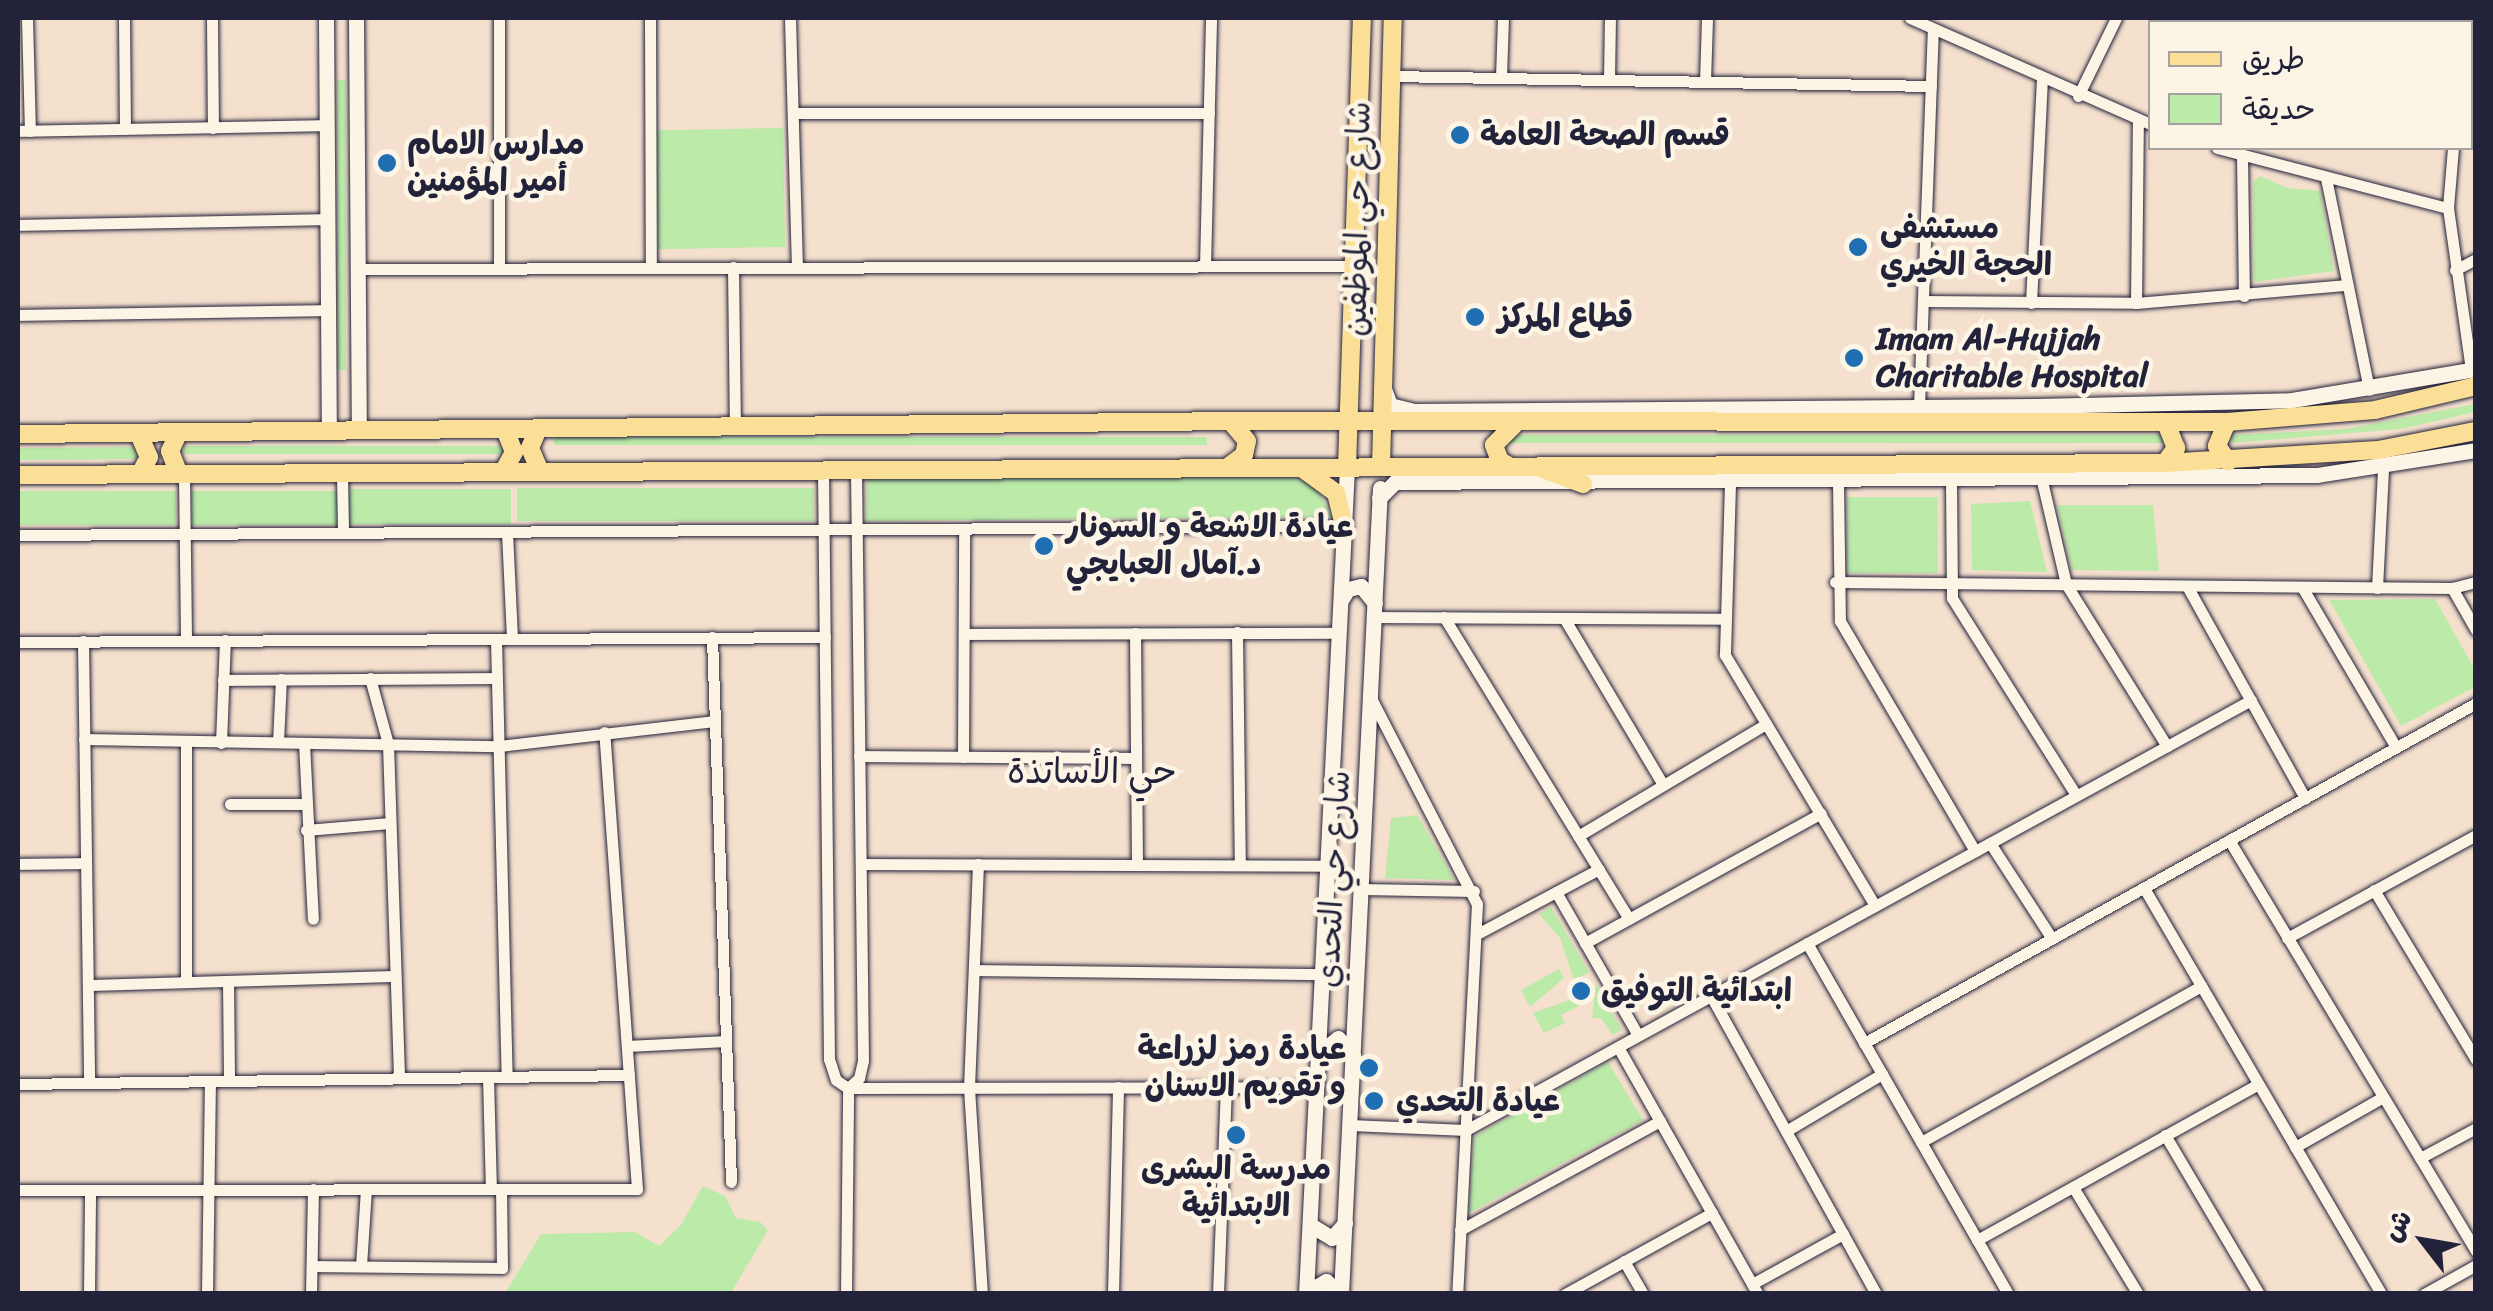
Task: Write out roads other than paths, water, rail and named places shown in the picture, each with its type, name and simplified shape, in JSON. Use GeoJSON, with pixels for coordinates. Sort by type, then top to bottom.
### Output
{"type":"FeatureCollection","features":[{"type":"Feature","properties":{"kind":"main road"},"geometry":{"type":"LineString","coordinates":[[326,18],[329,432]]}},
{"type":"Feature","properties":{"kind":"main road"},"geometry":{"type":"LineString","coordinates":[[356,18],[359,432]]}},
{"type":"Feature","properties":{"kind":"main road","name":"شارع حي الموظفين"},"geometry":{"type":"LineString","coordinates":[[1347,467],[1362,18]]}},
{"type":"Feature","properties":{"kind":"main road","name":"شارع حي الموظفين"},"geometry":{"type":"LineString","coordinates":[[1381,466],[1393,18]]}},
{"type":"Feature","properties":{"kind":"main road"},"geometry":{"type":"LineString","coordinates":[[326,43],[344,49],[356,42]]}},
{"type":"Feature","properties":{"kind":"main road"},"geometry":{"type":"LineString","coordinates":[[327,78],[345,71],[356,78]]}},
{"type":"Feature","properties":{"kind":"main road"},"geometry":{"type":"LineString","coordinates":[[1357,170],[1370,178],[1389,168]]}},
{"type":"Feature","properties":{"kind":"main road"},"geometry":{"type":"LineString","coordinates":[[1356,210],[1376,202],[1388,210]]}},
{"type":"Feature","properties":{"kind":"main road"},"geometry":{"type":"LineString","coordinates":[[330,368],[343,381],[358,371]]}},
{"type":"Feature","properties":{"kind":"main road"},"geometry":{"type":"LineString","coordinates":[[1384,388],[1388,402],[1406,411],[1571,417],[2036,413],[2292,400],[2474,375]]}},
{"type":"Feature","properties":{"kind":"main road"},"geometry":{"type":"LineString","coordinates":[[18,434],[1230,420],[1514,424],[1571,417],[1919,408],[2166,423],[2227,422],[2375,410],[2474,375]]}},
{"type":"Feature","properties":{"kind":"main road"},"geometry":{"type":"LineString","coordinates":[[1227,468],[1246,448],[1245,434],[1230,420]]}},
{"type":"Feature","properties":{"kind":"main road"},"geometry":{"type":"LineString","coordinates":[[2227,422],[2217,446],[2228,461]]}},
{"type":"Feature","properties":{"kind":"main road"},"geometry":{"type":"LineString","coordinates":[[2166,423],[2176,448],[2166,463]]}},
{"type":"Feature","properties":{"kind":"main road"},"geometry":{"type":"LineString","coordinates":[[1514,424],[1503,429],[1494,444],[1500,462],[1583,484]]}},
{"type":"Feature","properties":{"kind":"main road"},"geometry":{"type":"LineString","coordinates":[[538,429],[530,448],[540,471]]}},
{"type":"Feature","properties":{"kind":"main road"},"geometry":{"type":"LineString","coordinates":[[504,472],[514,452],[505,430]]}},
{"type":"Feature","properties":{"kind":"main road"},"geometry":{"type":"LineString","coordinates":[[1380,498],[1395,482],[1950,482],[2040,472],[2378,450],[2476,431]]}},
{"type":"Feature","properties":{"kind":"main road"},"geometry":{"type":"LineString","coordinates":[[139,434],[148,457],[140,474]]}},
{"type":"Feature","properties":{"kind":"main road"},"geometry":{"type":"LineString","coordinates":[[178,434],[170,451],[182,474]]}},
{"type":"Feature","properties":{"kind":"main road"},"geometry":{"type":"LineString","coordinates":[[18,475],[1293,466],[2040,472],[2383,470],[2476,450]]}},
{"type":"Feature","properties":{"kind":"main road"},"geometry":{"type":"LineString","coordinates":[[1293,466],[1330,486],[1344,526]]}},
{"type":"Feature","properties":{"kind":"main road","name":"شارع حي التحدي"},"geometry":{"type":"LineString","coordinates":[[1340,1294],[1381,466]]}},
{"type":"Feature","properties":{"kind":"main road","name":"شارع حي التحدي"},"geometry":{"type":"LineString","coordinates":[[1306,1292],[1347,467]]}},
{"type":"Feature","properties":{"kind":"main road"},"geometry":{"type":"LineString","coordinates":[[1341,601],[1348,589],[1361,586],[1374,610]]}},
{"type":"Feature","properties":{"kind":"main road"},"geometry":{"type":"LineString","coordinates":[[1322,1006],[1339,1020],[1356,1004]]}},
{"type":"Feature","properties":{"kind":"main road"},"geometry":{"type":"LineString","coordinates":[[1319,1056],[1333,1038],[1347,1042],[1353,1055]]}},
{"type":"Feature","properties":{"kind":"main road"},"geometry":{"type":"LineString","coordinates":[[1312,1226],[1332,1238],[1345,1224]]}},
{"type":"Feature","properties":{"kind":"main road"},"geometry":{"type":"LineString","coordinates":[[1306,1292],[1326,1281],[1340,1294]]}},
{"type":"Feature","properties":{"kind":"street"},"geometry":{"type":"LineString","coordinates":[[27,18],[24,131],[327,125]]}},
{"type":"Feature","properties":{"kind":"street"},"geometry":{"type":"LineString","coordinates":[[124,18],[125,130]]}},
{"type":"Feature","properties":{"kind":"street"},"geometry":{"type":"LineString","coordinates":[[212,18],[213,128]]}},
{"type":"Feature","properties":{"kind":"street"},"geometry":{"type":"LineString","coordinates":[[499,18],[499,268]]}},
{"type":"Feature","properties":{"kind":"street"},"geometry":{"type":"LineString","coordinates":[[650,18],[650,268]]}},
{"type":"Feature","properties":{"kind":"street"},"geometry":{"type":"LineString","coordinates":[[790,18],[797,267]]}},
{"type":"Feature","properties":{"kind":"street"},"geometry":{"type":"LineString","coordinates":[[1205,266],[1211,18]]}},
{"type":"Feature","properties":{"kind":"street"},"geometry":{"type":"LineString","coordinates":[[1502,78],[1503,18]]}},
{"type":"Feature","properties":{"kind":"street"},"geometry":{"type":"LineString","coordinates":[[1609,80],[1610,18]]}},
{"type":"Feature","properties":{"kind":"street"},"geometry":{"type":"LineString","coordinates":[[1705,82],[1708,18]]}},
{"type":"Feature","properties":{"kind":"street"},"geometry":{"type":"LineString","coordinates":[[1910,18],[2042,80],[2144,122],[2136,302]]}},
{"type":"Feature","properties":{"kind":"street"},"geometry":{"type":"LineString","coordinates":[[2078,96],[2116,18]]}},
{"type":"Feature","properties":{"kind":"street"},"geometry":{"type":"LineString","coordinates":[[1919,408],[1933,30]]}},
{"type":"Feature","properties":{"kind":"street"},"geometry":{"type":"LineString","coordinates":[[1392,76],[1931,86]]}},
{"type":"Feature","properties":{"kind":"street"},"geometry":{"type":"LineString","coordinates":[[2032,304],[2042,80]]}},
{"type":"Feature","properties":{"kind":"street"},"geometry":{"type":"LineString","coordinates":[[792,114],[1209,112]]}},
{"type":"Feature","properties":{"kind":"street"},"geometry":{"type":"LineString","coordinates":[[2223,150],[2448,208]]}},
{"type":"Feature","properties":{"kind":"street"},"geometry":{"type":"LineString","coordinates":[[2453,150],[2448,208],[2474,375]]}},
{"type":"Feature","properties":{"kind":"street"},"geometry":{"type":"LineString","coordinates":[[2242,156],[2244,296]]}},
{"type":"Feature","properties":{"kind":"street"},"geometry":{"type":"LineString","coordinates":[[2326,178],[2369,390]]}},
{"type":"Feature","properties":{"kind":"street"},"geometry":{"type":"LineString","coordinates":[[18,225],[328,219]]}},
{"type":"Feature","properties":{"kind":"street"},"geometry":{"type":"LineString","coordinates":[[2455,270],[2476,259]]}},
{"type":"Feature","properties":{"kind":"street"},"geometry":{"type":"LineString","coordinates":[[358,269],[1354,266]]}},
{"type":"Feature","properties":{"kind":"street"},"geometry":{"type":"LineString","coordinates":[[734,267],[735,427]]}},
{"type":"Feature","properties":{"kind":"street"},"geometry":{"type":"LineString","coordinates":[[1923,301],[2136,302],[2347,286]]}},
{"type":"Feature","properties":{"kind":"street"},"geometry":{"type":"LineString","coordinates":[[18,315],[329,310]]}},
{"type":"Feature","properties":{"kind":"street"},"geometry":{"type":"LineString","coordinates":[[823,469],[829,1059],[836,1080],[848,1088],[1318,1087]]}},
{"type":"Feature","properties":{"kind":"street"},"geometry":{"type":"LineString","coordinates":[[846,1294],[848,1088],[863,1060],[856,469]]}},
{"type":"Feature","properties":{"kind":"street"},"geometry":{"type":"LineString","coordinates":[[2377,588],[2383,470]]}},
{"type":"Feature","properties":{"kind":"street"},"geometry":{"type":"LineString","coordinates":[[2040,472],[2066,584],[2167,746]]}},
{"type":"Feature","properties":{"kind":"street"},"geometry":{"type":"LineString","coordinates":[[342,473],[343,533]]}},
{"type":"Feature","properties":{"kind":"street"},"geometry":{"type":"LineString","coordinates":[[182,474],[186,640]]}},
{"type":"Feature","properties":{"kind":"street"},"geometry":{"type":"LineString","coordinates":[[1950,482],[1949,583],[1955,605],[2076,795]]}},
{"type":"Feature","properties":{"kind":"street"},"geometry":{"type":"LineString","coordinates":[[1838,483],[1835,582],[1844,632],[1975,851]]}},
{"type":"Feature","properties":{"kind":"street"},"geometry":{"type":"LineString","coordinates":[[1730,484],[1722,619],[1728,662],[1875,906]]}},
{"type":"Feature","properties":{"kind":"street"},"geometry":{"type":"LineString","coordinates":[[18,536],[1344,526]]}},
{"type":"Feature","properties":{"kind":"street"},"geometry":{"type":"LineString","coordinates":[[963,757],[964,529]]}},
{"type":"Feature","properties":{"kind":"street"},"geometry":{"type":"LineString","coordinates":[[507,532],[512,638]]}},
{"type":"Feature","properties":{"kind":"street"},"geometry":{"type":"LineString","coordinates":[[1835,582],[2377,588],[2452,588],[2476,582]]}},
{"type":"Feature","properties":{"kind":"street"},"geometry":{"type":"LineString","coordinates":[[2187,586],[2305,798]]}},
{"type":"Feature","properties":{"kind":"street"},"geometry":{"type":"LineString","coordinates":[[2302,587],[2396,747]]}},
{"type":"Feature","properties":{"kind":"street"},"geometry":{"type":"LineString","coordinates":[[2452,588],[2476,630]]}},
{"type":"Feature","properties":{"kind":"street"},"geometry":{"type":"LineString","coordinates":[[1374,610],[1444,618],[1722,619]]}},
{"type":"Feature","properties":{"kind":"street"},"geometry":{"type":"LineString","coordinates":[[1444,618],[1629,918]]}},
{"type":"Feature","properties":{"kind":"street"},"geometry":{"type":"LineString","coordinates":[[1564,618],[1663,785]]}},
{"type":"Feature","properties":{"kind":"street"},"geometry":{"type":"LineString","coordinates":[[1135,632],[1137,864]]}},
{"type":"Feature","properties":{"kind":"street"},"geometry":{"type":"LineString","coordinates":[[1237,632],[1240,863]]}},
{"type":"Feature","properties":{"kind":"street"},"geometry":{"type":"LineString","coordinates":[[964,634],[1339,634]]}},
{"type":"Feature","properties":{"kind":"street"},"geometry":{"type":"LineString","coordinates":[[712,637],[730,1182]]}},
{"type":"Feature","properties":{"kind":"street"},"geometry":{"type":"LineString","coordinates":[[18,642],[824,637]]}},
{"type":"Feature","properties":{"kind":"street"},"geometry":{"type":"LineString","coordinates":[[496,638],[508,1077]]}},
{"type":"Feature","properties":{"kind":"street"},"geometry":{"type":"LineString","coordinates":[[220,743],[225,640]]}},
{"type":"Feature","properties":{"kind":"street"},"geometry":{"type":"LineString","coordinates":[[83,641],[88,1083]]}},
{"type":"Feature","properties":{"kind":"street"},"geometry":{"type":"LineString","coordinates":[[370,678],[388,744],[398,1078]]}},
{"type":"Feature","properties":{"kind":"street"},"geometry":{"type":"LineString","coordinates":[[223,680],[497,678]]}},
{"type":"Feature","properties":{"kind":"street"},"geometry":{"type":"LineString","coordinates":[[278,742],[281,679]]}},
{"type":"Feature","properties":{"kind":"street"},"geometry":{"type":"LineString","coordinates":[[1370,696],[1474,891],[1478,934],[1457,1294]]}},
{"type":"Feature","properties":{"kind":"street"},"geometry":{"type":"LineString","coordinates":[[1350,1125],[1466,1130],[2250,700]]}},
{"type":"Feature","properties":{"kind":"street"},"geometry":{"type":"LineString","coordinates":[[1864,1043],[2476,703]]}},
{"type":"Feature","properties":{"kind":"street"},"geometry":{"type":"LineString","coordinates":[[84,740],[499,746],[715,721]]}},
{"type":"Feature","properties":{"kind":"street"},"geometry":{"type":"LineString","coordinates":[[1578,836],[1766,724]]}},
{"type":"Feature","properties":{"kind":"street"},"geometry":{"type":"LineString","coordinates":[[18,1190],[637,1189],[604,732]]}},
{"type":"Feature","properties":{"kind":"street"},"geometry":{"type":"LineString","coordinates":[[186,741],[186,982]]}},
{"type":"Feature","properties":{"kind":"street"},"geometry":{"type":"LineString","coordinates":[[304,743],[313,918]]}},
{"type":"Feature","properties":{"kind":"street"},"geometry":{"type":"LineString","coordinates":[[860,756],[1136,758]]}},
{"type":"Feature","properties":{"kind":"street"},"geometry":{"type":"LineString","coordinates":[[230,804],[306,804]]}},
{"type":"Feature","properties":{"kind":"street"},"geometry":{"type":"LineString","coordinates":[[1585,943],[1821,813]]}},
{"type":"Feature","properties":{"kind":"street"},"geometry":{"type":"LineString","coordinates":[[306,830],[390,824]]}},
{"type":"Feature","properties":{"kind":"street"},"geometry":{"type":"LineString","coordinates":[[2287,938],[2476,835]]}},
{"type":"Feature","properties":{"kind":"street"},"geometry":{"type":"LineString","coordinates":[[2229,840],[2476,1251]]}},
{"type":"Feature","properties":{"kind":"street"},"geometry":{"type":"LineString","coordinates":[[1990,843],[2052,938]]}},
{"type":"Feature","properties":{"kind":"street"},"geometry":{"type":"LineString","coordinates":[[18,864],[86,863]]}},
{"type":"Feature","properties":{"kind":"street"},"geometry":{"type":"LineString","coordinates":[[861,864],[1328,866]]}},
{"type":"Feature","properties":{"kind":"street"},"geometry":{"type":"LineString","coordinates":[[978,864],[970,1088],[982,1294]]}},
{"type":"Feature","properties":{"kind":"street"},"geometry":{"type":"LineString","coordinates":[[1478,934],[1599,869]]}},
{"type":"Feature","properties":{"kind":"street"},"geometry":{"type":"LineString","coordinates":[[2144,888],[2380,1294]]}},
{"type":"Feature","properties":{"kind":"street"},"geometry":{"type":"LineString","coordinates":[[1361,889],[1474,891]]}},
{"type":"Feature","properties":{"kind":"street"},"geometry":{"type":"LineString","coordinates":[[2374,890],[2476,1060]]}},
{"type":"Feature","properties":{"kind":"street"},"geometry":{"type":"LineString","coordinates":[[1556,892],[1638,1035]]}},
{"type":"Feature","properties":{"kind":"street"},"geometry":{"type":"LineString","coordinates":[[1807,943],[2008,1294]]}},
{"type":"Feature","properties":{"kind":"street"},"geometry":{"type":"LineString","coordinates":[[975,970],[1323,974]]}},
{"type":"Feature","properties":{"kind":"street"},"geometry":{"type":"LineString","coordinates":[[88,984],[395,976]]}},
{"type":"Feature","properties":{"kind":"street"},"geometry":{"type":"LineString","coordinates":[[228,980],[230,1080]]}},
{"type":"Feature","properties":{"kind":"street"},"geometry":{"type":"LineString","coordinates":[[1921,1142],[2201,986]]}},
{"type":"Feature","properties":{"kind":"street"},"geometry":{"type":"LineString","coordinates":[[1710,996],[1876,1294]]}},
{"type":"Feature","properties":{"kind":"street"},"geometry":{"type":"LineString","coordinates":[[626,1046],[726,1041]]}},
{"type":"Feature","properties":{"kind":"street"},"geometry":{"type":"LineString","coordinates":[[1618,1047],[1755,1289],[1843,1234]]}},
{"type":"Feature","properties":{"kind":"street"},"geometry":{"type":"LineString","coordinates":[[1786,1131],[1882,1074]]}},
{"type":"Feature","properties":{"kind":"street"},"geometry":{"type":"LineString","coordinates":[[18,1084],[628,1075]]}},
{"type":"Feature","properties":{"kind":"street"},"geometry":{"type":"LineString","coordinates":[[312,1266],[502,1268],[488,1077]]}},
{"type":"Feature","properties":{"kind":"street"},"geometry":{"type":"LineString","coordinates":[[207,1294],[210,1081]]}},
{"type":"Feature","properties":{"kind":"street"},"geometry":{"type":"LineString","coordinates":[[1977,1240],[2258,1084]]}},
{"type":"Feature","properties":{"kind":"street"},"geometry":{"type":"LineString","coordinates":[[1218,1294],[1226,1087]]}},
{"type":"Feature","properties":{"kind":"street"},"geometry":{"type":"LineString","coordinates":[[1113,1294],[1118,1088]]}},
{"type":"Feature","properties":{"kind":"street"},"geometry":{"type":"LineString","coordinates":[[2296,1148],[2383,1097]]}},
{"type":"Feature","properties":{"kind":"street"},"geometry":{"type":"LineString","coordinates":[[1460,1230],[1660,1121]]}},
{"type":"Feature","properties":{"kind":"street"},"geometry":{"type":"LineString","coordinates":[[2420,1158],[2476,1128]]}},
{"type":"Feature","properties":{"kind":"street"},"geometry":{"type":"LineString","coordinates":[[2165,1136],[2259,1294]]}},
{"type":"Feature","properties":{"kind":"street"},"geometry":{"type":"LineString","coordinates":[[2073,1187],[2138,1294]]}},
{"type":"Feature","properties":{"kind":"street"},"geometry":{"type":"LineString","coordinates":[[311,1294],[313,1189]]}},
{"type":"Feature","properties":{"kind":"street"},"geometry":{"type":"LineString","coordinates":[[361,1266],[366,1189]]}},
{"type":"Feature","properties":{"kind":"street"},"geometry":{"type":"LineString","coordinates":[[90,1190],[90,1294]]}},
{"type":"Feature","properties":{"kind":"street"},"geometry":{"type":"LineString","coordinates":[[1566,1294],[1712,1213]]}},
{"type":"Feature","properties":{"kind":"street"},"geometry":{"type":"LineString","coordinates":[[1624,1261],[1643,1294]]}},
{"type":"Feature","properties":{"kind":"street"},"geometry":{"type":"LineString","coordinates":[[2424,1294],[2476,1265]]}},
{"type":"Feature","properties":{"kind":"place","name":"قسم الصحة العامة"},"geometry":{"type":"Point","coordinates":[1460,135]}},
{"type":"Feature","properties":{"kind":"place","name":"مدارس الامام أمير المؤمنين"},"geometry":{"type":"Point","coordinates":[387,163]}},
{"type":"Feature","properties":{"kind":"place","name":"مستشفى الحجة الخيري"},"geometry":{"type":"Point","coordinates":[1858,247]}},
{"type":"Feature","properties":{"kind":"place","name":"قطاع المركز"},"geometry":{"type":"Point","coordinates":[1475,317]}},
{"type":"Feature","properties":{"kind":"place","name":"Imam Al-Hujjah Charitable Hospital"},"geometry":{"type":"Point","coordinates":[1854,358]}},
{"type":"Feature","properties":{"kind":"place","name":"عيادة الاشعة و السونار د.آمال العبايجي"},"geometry":{"type":"Point","coordinates":[1044,546]}},
{"type":"Feature","properties":{"kind":"place","name":"ابتدائية التوفيق"},"geometry":{"type":"Point","coordinates":[1581,991]}},
{"type":"Feature","properties":{"kind":"place","name":"عيادة رمز لزراعة و تقويم الاسنان"},"geometry":{"type":"Point","coordinates":[1369,1068]}},
{"type":"Feature","properties":{"kind":"place","name":"عيادة التحدي"},"geometry":{"type":"Point","coordinates":[1374,1101]}},
{"type":"Feature","properties":{"kind":"place","name":"مدرسة البشرى الابتدائية"},"geometry":{"type":"Point","coordinates":[1236,1135]}},
{"type":"Feature","properties":{"kind":"district","name":"حي الأساتذة"},"geometry":{"type":"Point","coordinates":[1092,771]}}]}
